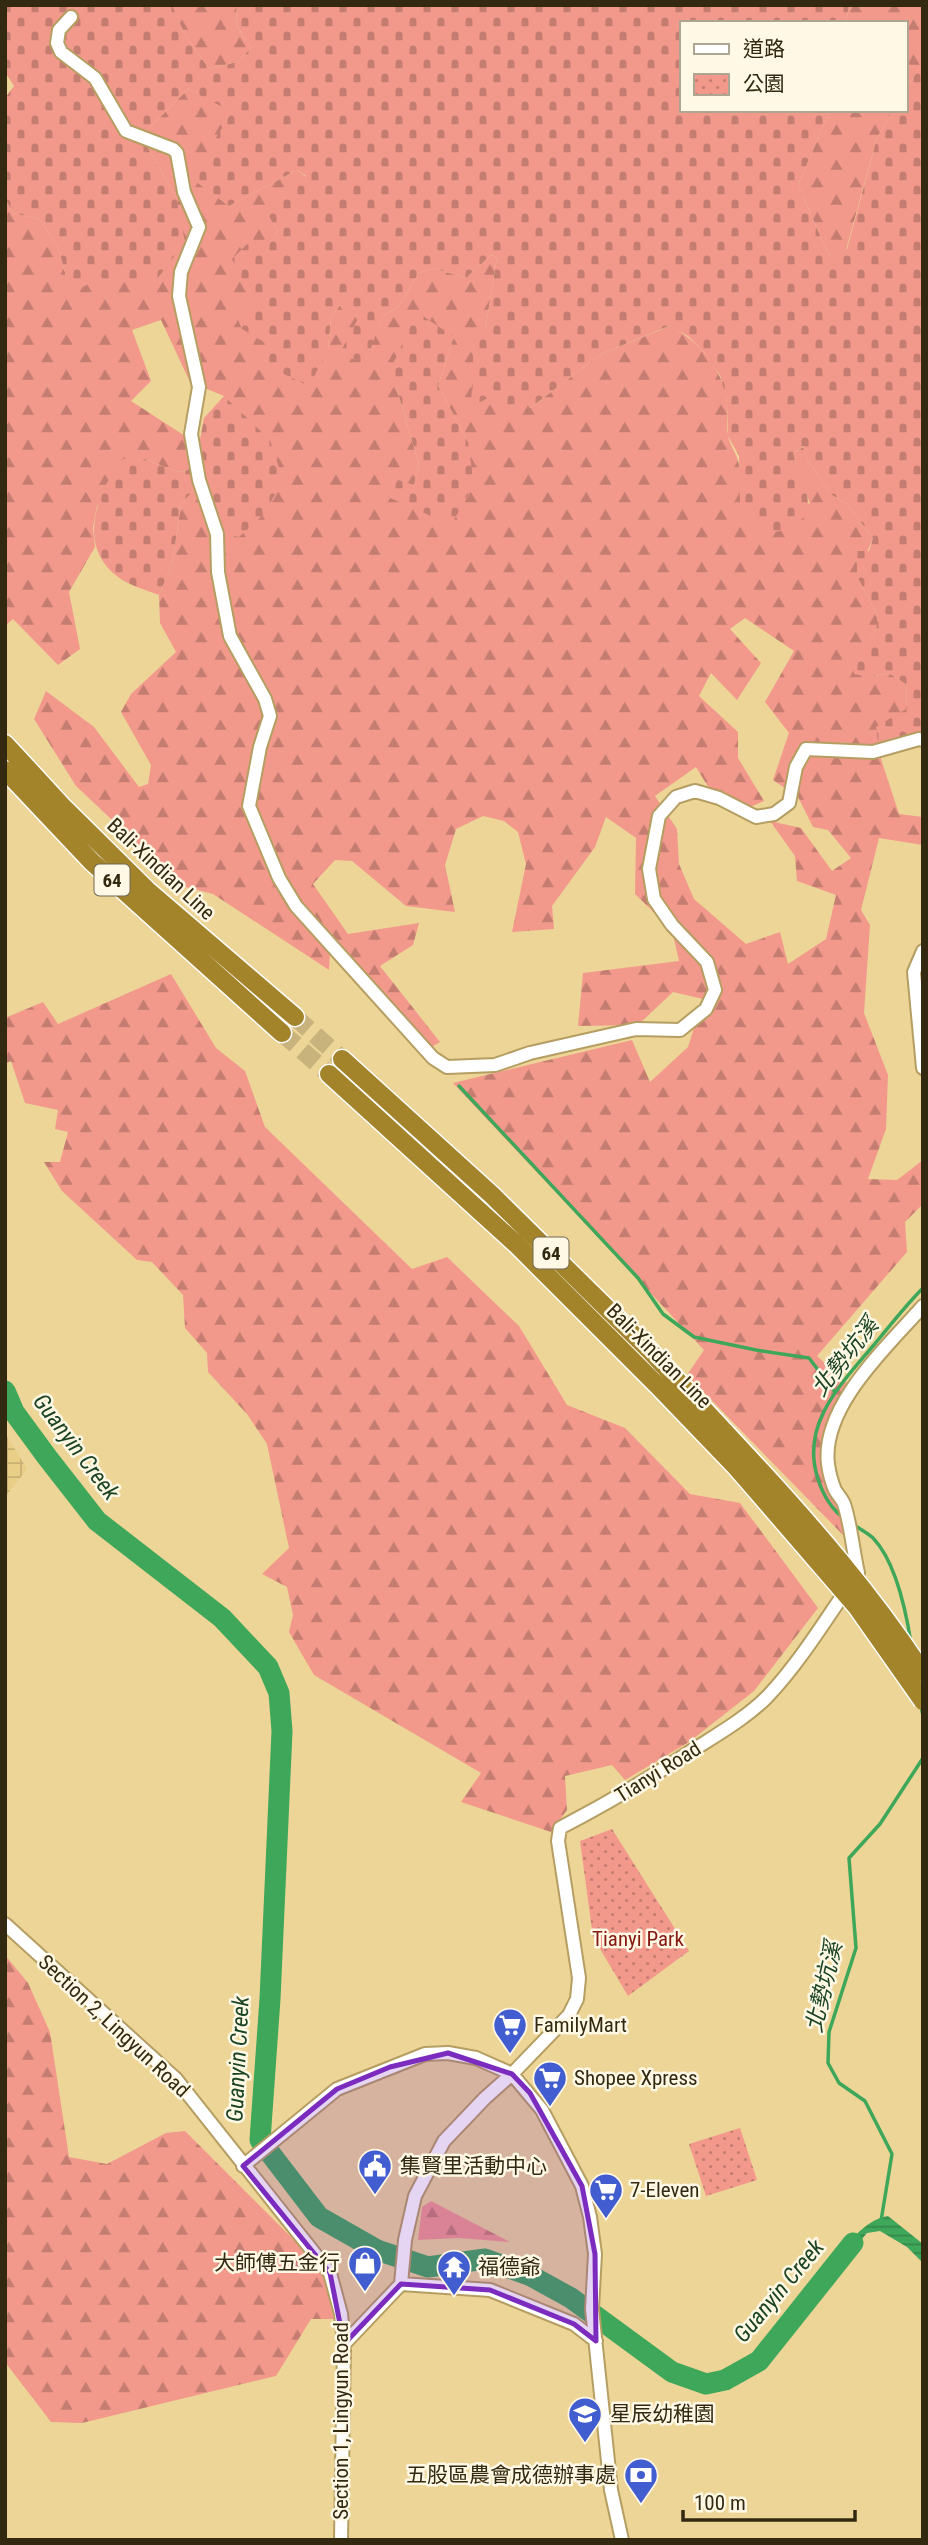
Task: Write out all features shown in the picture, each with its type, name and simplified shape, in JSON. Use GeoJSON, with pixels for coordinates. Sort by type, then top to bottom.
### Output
{"type":"FeatureCollection","features":[{"type":"Feature","properties":{"kind":"highway","name":"Bali-Xindian Line"},"geometry":{"type":"LineString","coordinates":[[5,744],[58,814]]}},
{"type":"Feature","properties":{"kind":"highway","name":"Bali-Xindian Line"},"geometry":{"type":"LineString","coordinates":[[5,770],[58,814],[282,1033]]}},
{"type":"Feature","properties":{"kind":"highway","name":"Bali-Xindian Line"},"geometry":{"type":"LineString","coordinates":[[179,931],[295,1017]]}},
{"type":"Feature","properties":{"kind":"highway","name":"Bali-Xindian Line"},"geometry":{"type":"LineString","coordinates":[[342,1059],[493,1196],[648,1349],[857,1606],[923,1701]]}},
{"type":"Feature","properties":{"kind":"highway","name":"Bali-Xindian Line"},"geometry":{"type":"LineString","coordinates":[[329,1074],[516,1244],[659,1387],[811,1524],[884,1616],[923,1673]]}},
{"type":"Feature","properties":{"kind":"street"},"geometry":{"type":"LineString","coordinates":[[71,18],[58,30],[57,43],[61,52],[95,78],[126,131],[177,153],[184,192],[199,227],[181,272],[179,296],[199,387],[191,434],[199,480],[217,534],[218,572],[230,636],[265,699],[270,716],[260,747],[249,806],[267,853],[296,906],[433,1058],[447,1067],[495,1065],[530,1053],[636,1029],[680,1030],[706,1009],[715,990],[707,962],[672,925],[654,899],[649,869],[659,816],[676,797],[695,791],[719,798],[756,817],[774,814],[789,803],[796,767],[806,749],[873,752],[923,740]]}},
{"type":"Feature","properties":{"kind":"street"},"geometry":{"type":"LineString","coordinates":[[923,951],[914,972],[923,1068]]}},
{"type":"Feature","properties":{"kind":"street","name":"Tianyi Road"},"geometry":{"type":"LineString","coordinates":[[401,2284],[405,2240],[415,2196],[444,2141],[569,2015],[577,1999],[579,1978],[558,1840],[560,1828],[622,1795],[707,1741],[767,1697],[858,1573],[844,1503],[835,1490],[828,1464],[833,1429],[844,1402],[858,1381],[923,1306]]}},
{"type":"Feature","properties":{"kind":"street","name":"Section 2, Lingyun Road"},"geometry":{"type":"LineString","coordinates":[[5,1924],[176,2079],[248,2162]]}},
{"type":"Feature","properties":{"kind":"street"},"geometry":{"type":"LineString","coordinates":[[248,2162],[337,2089],[425,2054],[448,2053],[476,2058],[512,2074],[542,2110],[582,2186],[590,2217],[594,2254],[592,2309],[611,2490],[622,2540]]}},
{"type":"Feature","properties":{"kind":"street","name":"Section 1, Lingyun Road"},"geometry":{"type":"LineString","coordinates":[[248,2162],[330,2273],[341,2314],[344,2344],[341,2540]]}},
{"type":"Feature","properties":{"kind":"street"},"geometry":{"type":"LineString","coordinates":[[344,2344],[401,2284],[490,2290],[575,2324],[596,2341]]}},
{"type":"Feature","properties":{"kind":"highlighted area"},"geometry":{"type":"Polygon","coordinates":[[[448,2053],[512,2074],[530,2093],[582,2186],[595,2254],[596,2341],[574,2324],[490,2290],[401,2284],[344,2344],[330,2273],[243,2166],[337,2089],[390,2067],[448,2053]]]}},
{"type":"Feature","properties":{"kind":"shaded area"},"geometry":{"type":"Polygon","coordinates":[[[5,1433],[27,1469],[5,1497],[5,1433]]]}},
{"type":"Feature","properties":{"kind":"shaded area"},"geometry":{"type":"Polygon","coordinates":[[[888,2216],[923,2244],[923,2263],[907,2247],[880,2231],[867,2233],[840,2266],[831,2263],[863,2228],[888,2216]]]}},
{"type":"Feature","properties":{"kind":"green space"},"geometry":{"type":"Polygon","coordinates":[[[5,5],[172,5],[184,33],[209,69],[237,62],[251,48],[236,24],[237,5],[849,5],[846,21],[680,21],[680,112],[829,112],[798,185],[829,256],[847,249],[877,138],[892,112],[907,112],[907,88],[923,62],[923,742],[880,756],[876,727],[906,709],[907,685],[889,673],[870,677],[854,674],[852,659],[876,630],[878,617],[857,576],[857,551],[869,551],[873,538],[847,504],[832,495],[807,460],[804,446],[793,453],[807,494],[806,513],[801,521],[786,529],[775,532],[759,530],[740,502],[739,456],[728,436],[727,401],[720,375],[704,352],[688,336],[669,326],[601,354],[530,408],[522,397],[510,415],[488,398],[471,407],[474,338],[485,331],[497,257],[491,255],[466,278],[433,268],[419,273],[399,306],[382,317],[365,365],[340,353],[362,311],[340,305],[331,318],[328,350],[309,386],[263,364],[274,348],[242,329],[236,315],[254,302],[232,259],[247,244],[263,254],[278,231],[265,210],[306,176],[297,170],[229,206],[191,178],[232,112],[188,89],[141,136],[176,197],[185,242],[157,279],[97,279],[81,288],[66,276],[58,247],[39,219],[13,213],[5,198],[5,98],[14,86],[5,72],[5,5]]]}},
{"type":"Feature","properties":{"kind":"green space"},"geometry":{"type":"Polygon","coordinates":[[[237,5],[236,24],[251,48],[237,62],[209,69],[184,33],[172,6],[237,5]]]}},
{"type":"Feature","properties":{"kind":"green space"},"geometry":{"type":"Polygon","coordinates":[[[849,5],[923,5],[923,62],[907,88],[907,21],[846,21],[849,5]]]}},
{"type":"Feature","properties":{"kind":"green space"},"geometry":{"type":"Polygon","coordinates":[[[188,89],[233,111],[192,178],[229,206],[297,170],[306,177],[266,210],[278,231],[263,255],[255,302],[275,348],[263,364],[328,350],[331,318],[340,305],[362,310],[364,365],[382,317],[399,306],[419,273],[433,268],[466,278],[491,255],[497,257],[485,331],[488,397],[523,396],[530,408],[601,354],[670,326],[700,348],[715,367],[724,389],[728,435],[740,471],[810,504],[793,453],[805,446],[807,460],[832,495],[847,504],[873,538],[857,576],[878,617],[876,630],[852,660],[870,677],[889,673],[907,685],[906,709],[880,756],[899,814],[923,817],[923,845],[879,838],[861,910],[870,925],[864,1013],[888,1075],[886,1129],[868,1179],[897,1180],[923,1160],[923,1204],[905,1222],[907,1252],[817,1356],[849,1385],[825,1450],[853,1528],[843,1535],[687,1375],[704,1350],[453,1083],[632,1040],[650,1082],[688,1047],[703,999],[673,992],[638,1025],[578,1026],[583,973],[679,961],[672,930],[635,894],[636,838],[606,817],[595,847],[552,906],[554,929],[512,932],[526,864],[518,832],[504,821],[483,816],[456,829],[445,865],[455,912],[406,906],[352,861],[335,860],[313,884],[348,934],[419,923],[413,945],[380,966],[440,1042],[428,1049],[331,933],[329,970],[213,894],[182,886],[76,786],[34,719],[46,691],[94,727],[139,787],[148,784],[151,765],[121,712],[131,694],[176,652],[160,623],[159,595],[172,565],[181,504],[195,489],[224,396],[190,382],[161,320],[132,330],[151,381],[131,401],[199,445],[188,470],[178,472],[142,458],[97,506],[93,527],[95,547],[69,592],[80,649],[58,665],[13,619],[5,626],[5,198],[13,213],[39,219],[58,247],[66,276],[157,279],[176,197],[141,136],[188,89]],[[454,337],[396,386],[419,465],[414,486],[451,525],[468,442],[438,386],[454,337]],[[745,618],[730,629],[761,663],[737,700],[711,673],[699,696],[738,732],[738,758],[764,801],[736,813],[720,806],[696,767],[655,796],[677,829],[679,864],[694,899],[746,944],[780,932],[788,964],[826,939],[836,895],[797,881],[795,856],[770,821],[801,828],[832,871],[851,858],[828,830],[813,827],[798,797],[773,780],[789,733],[765,702],[794,651],[745,618]]]}},
{"type":"Feature","properties":{"kind":"green space"},"geometry":{"type":"Polygon","coordinates":[[[829,112],[892,112],[877,138],[846,250],[829,256],[798,185],[829,112]]]}},
{"type":"Feature","properties":{"kind":"green space"},"geometry":{"type":"Polygon","coordinates":[[[417,312],[454,337],[438,386],[468,442],[474,485],[451,525],[388,497],[398,480],[414,485],[419,465],[396,386],[387,377],[417,312]]]}},
{"type":"Feature","properties":{"kind":"green space"},"geometry":{"type":"Polygon","coordinates":[[[224,396],[270,440],[283,480],[264,514],[239,537],[219,532],[209,497],[195,489],[181,504],[172,565],[159,595],[128,583],[111,571],[95,542],[94,525],[103,491],[122,459],[142,458],[178,472],[188,470],[199,445],[204,418],[224,396]]]}},
{"type":"Feature","properties":{"kind":"green space"},"geometry":{"type":"Polygon","coordinates":[[[171,974],[216,1048],[245,1071],[265,1127],[412,1269],[447,1257],[519,1326],[567,1405],[625,1428],[690,1494],[740,1503],[818,1608],[754,1691],[689,1742],[625,1780],[612,1765],[565,1776],[567,1810],[551,1832],[461,1802],[481,1773],[314,1675],[289,1632],[293,1615],[287,1587],[262,1574],[289,1548],[267,1444],[247,1414],[208,1372],[207,1353],[185,1328],[183,1295],[152,1262],[137,1260],[62,1191],[44,1162],[60,1162],[68,1132],[55,1129],[58,1110],[25,1103],[11,1061],[5,1064],[5,1018],[43,1002],[58,1024],[171,974]]]}},
{"type":"Feature","properties":{"kind":"green space","name":"Tianyi Park"},"geometry":{"type":"Polygon","coordinates":[[[612,1829],[689,1951],[628,1996],[593,1937],[580,1841],[612,1829]]]}},
{"type":"Feature","properties":{"kind":"green space"},"geometry":{"type":"Polygon","coordinates":[[[5,1955],[28,1983],[50,2032],[69,2157],[107,2164],[166,2133],[185,2131],[321,2267],[334,2319],[311,2319],[276,2376],[82,2423],[51,2422],[5,2362],[5,1955]]]}},
{"type":"Feature","properties":{"kind":"green space"},"geometry":{"type":"Polygon","coordinates":[[[740,2128],[757,2180],[706,2196],[689,2144],[740,2128]]]}},
{"type":"Feature","properties":{"kind":"green space"},"geometry":{"type":"Polygon","coordinates":[[[431,2201],[510,2242],[458,2238],[418,2240],[422,2207],[431,2201]]]}},
{"type":"Feature","properties":{"kind":"waterway"},"geometry":{"type":"LineString","coordinates":[[459,1086],[638,1278],[663,1314],[694,1337],[809,1358],[835,1392]]}},
{"type":"Feature","properties":{"kind":"waterway","name":"北勢坑溪"},"geometry":{"type":"LineString","coordinates":[[845,1519],[828,1501],[818,1479],[814,1441],[819,1423],[836,1391],[923,1288]]}},
{"type":"Feature","properties":{"kind":"waterway","name":"Guanyin Creek"},"geometry":{"type":"LineString","coordinates":[[5,1391],[14,1412],[97,1521],[222,1618],[268,1667],[279,1693],[282,1731],[270,1999],[260,2140],[319,2217],[377,2250],[428,2267],[485,2259],[531,2276],[571,2298],[672,2372],[706,2384],[725,2380],[759,2361],[853,2243]]}},
{"type":"Feature","properties":{"kind":"waterway","name":"北勢坑溪"},"geometry":{"type":"LineString","coordinates":[[854,1525],[873,1538],[888,1560],[903,1602],[911,1643]]}},
{"type":"Feature","properties":{"kind":"waterway","name":"北勢坑溪"},"geometry":{"type":"LineString","coordinates":[[921,1706],[923,1716]]}},
{"type":"Feature","properties":{"kind":"waterway","name":"北勢坑溪"},"geometry":{"type":"LineString","coordinates":[[881,2221],[892,2154],[865,2101],[839,2083],[828,2063],[829,2032],[856,1948],[849,1858],[880,1824],[923,1758]]}},
{"type":"Feature","properties":{"kind":"tunnel"},"geometry":{"type":"LineString","coordinates":[[295,1017],[342,1059]]}},
{"type":"Feature","properties":{"kind":"tunnel"},"geometry":{"type":"LineString","coordinates":[[282,1033],[329,1074]]}},
{"type":"Feature","properties":{"kind":"place","name":"FamilyMart"},"geometry":{"type":"Point","coordinates":[510,2055]}},
{"type":"Feature","properties":{"kind":"place","name":"Shopee Xpress"},"geometry":{"type":"Point","coordinates":[550,2108]}},
{"type":"Feature","properties":{"kind":"place","name":"集賢里活動中心"},"geometry":{"type":"Point","coordinates":[375,2196]}},
{"type":"Feature","properties":{"kind":"place","name":"7-Eleven"},"geometry":{"type":"Point","coordinates":[606,2220]}},
{"type":"Feature","properties":{"kind":"place","name":"大師傅五金行"},"geometry":{"type":"Point","coordinates":[365,2293]}},
{"type":"Feature","properties":{"kind":"place","name":"福德爺"},"geometry":{"type":"Point","coordinates":[454,2297]}},
{"type":"Feature","properties":{"kind":"place","name":"星辰幼稚園"},"geometry":{"type":"Point","coordinates":[585,2444]}},
{"type":"Feature","properties":{"kind":"place","name":"五股區農會成德辦事處"},"geometry":{"type":"Point","coordinates":[641,2505]}}]}
